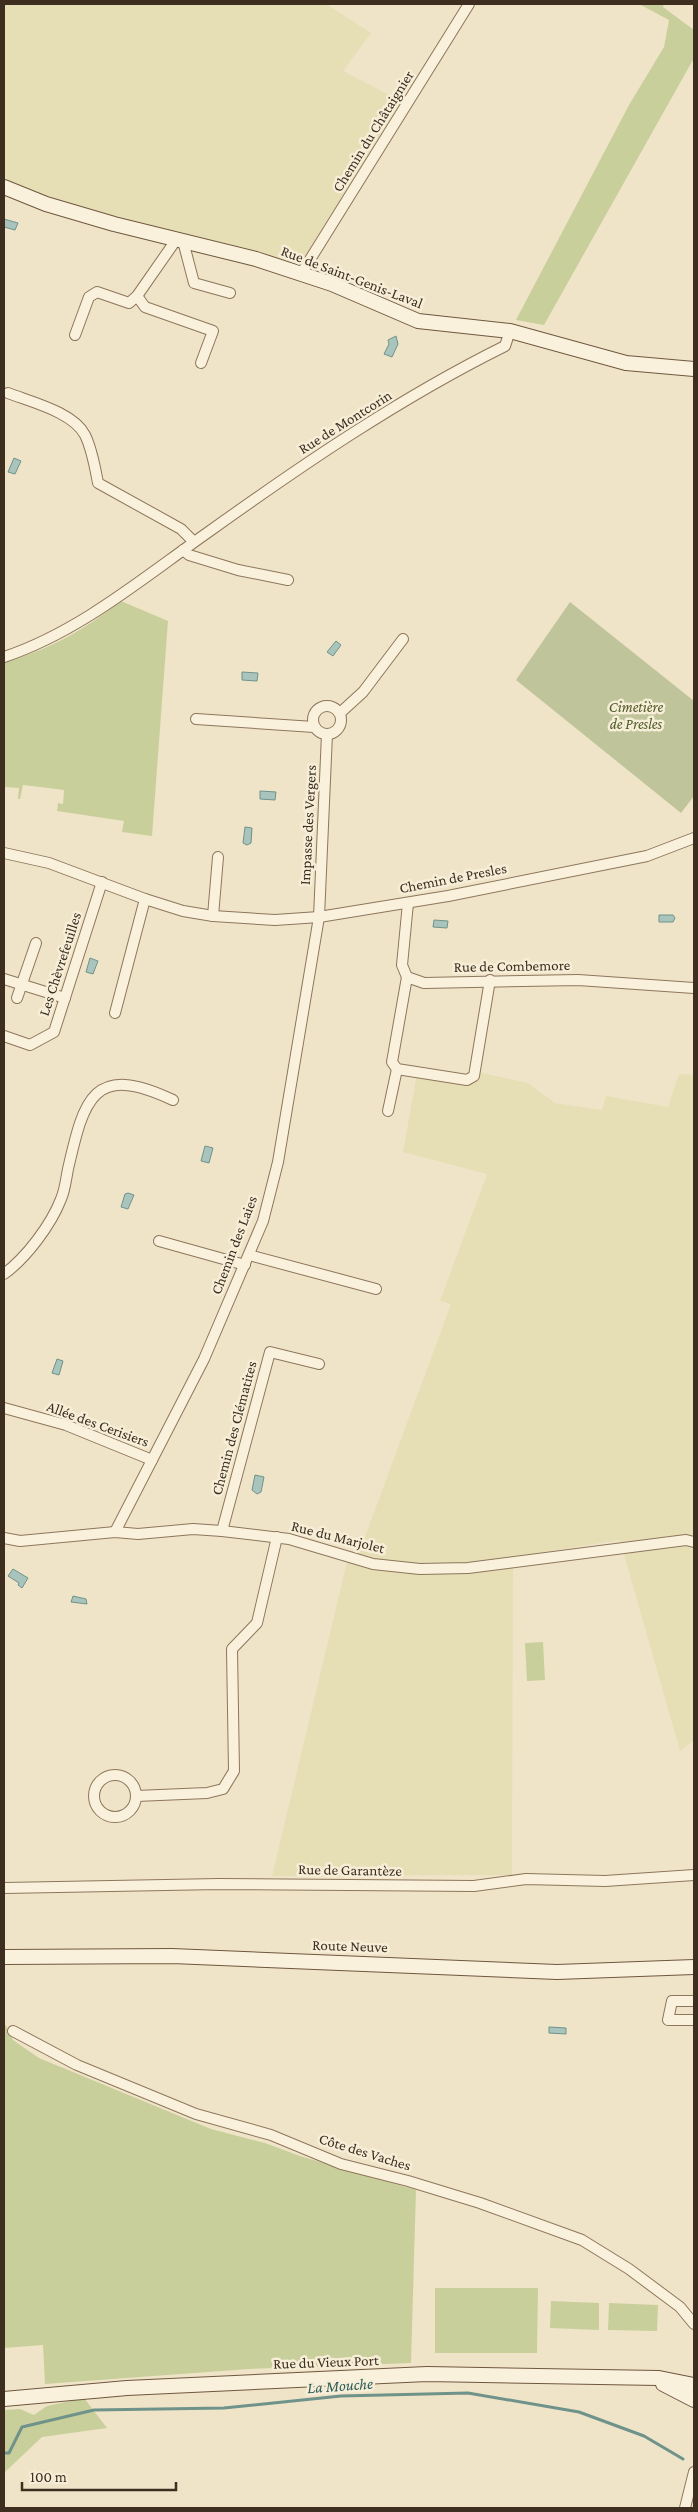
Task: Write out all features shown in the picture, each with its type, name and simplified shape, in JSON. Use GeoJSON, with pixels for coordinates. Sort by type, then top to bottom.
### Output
{"type":"FeatureCollection","features":[{"type":"Feature","properties":{"kind":"street","name":"Chemin du Châtaignier"},"geometry":{"type":"LineString","coordinates":[[302,274],[469,4]]}},
{"type":"Feature","properties":{"kind":"street","name":"Rue de Saint-Genis-Laval"},"geometry":{"type":"LineString","coordinates":[[4,187],[46,204],[180,241],[256,259],[332,284],[418,321],[510,331],[626,363],[694,369]]}},
{"type":"Feature","properties":{"kind":"street"},"geometry":{"type":"LineString","coordinates":[[180,241],[194,283],[230,294]]}},
{"type":"Feature","properties":{"kind":"street"},"geometry":{"type":"LineString","coordinates":[[75,335],[89,297],[97,292],[129,303],[137,296],[180,241]]}},
{"type":"Feature","properties":{"kind":"street"},"geometry":{"type":"LineString","coordinates":[[137,296],[146,307],[213,331],[201,363]]}},
{"type":"Feature","properties":{"kind":"street","name":"Rue de Montcorin"},"geometry":{"type":"LineString","coordinates":[[4,657],[40,643],[92,614],[296,470],[456,370],[505,346],[510,331]]}},
{"type":"Feature","properties":{"kind":"street"},"geometry":{"type":"LineString","coordinates":[[8,393],[64,414],[84,433],[93,459],[98,483],[181,529],[194,542]]}},
{"type":"Feature","properties":{"kind":"street"},"geometry":{"type":"LineString","coordinates":[[183,550],[189,555],[238,570],[288,580]]}},
{"type":"Feature","properties":{"kind":"street"},"geometry":{"type":"LineString","coordinates":[[196,719],[314,727],[320,732],[327,734],[339,727],[340,714],[363,692],[403,640]]}},
{"type":"Feature","properties":{"kind":"street"},"geometry":{"type":"LineString","coordinates":[[314,727],[313,718],[320,707],[334,707],[340,714]]}},
{"type":"Feature","properties":{"kind":"street","name":"Impasse des Vergers"},"geometry":{"type":"LineString","coordinates":[[318,917],[327,734]]}},
{"type":"Feature","properties":{"kind":"street","name":"Chemin de Presles"},"geometry":{"type":"LineString","coordinates":[[4,853],[49,863],[145,899],[183,911],[213,916],[275,920],[318,917],[408,903],[647,856],[694,838]]}},
{"type":"Feature","properties":{"kind":"street"},"geometry":{"type":"LineString","coordinates":[[213,916],[218,858]]}},
{"type":"Feature","properties":{"kind":"street","name":"Les Chèvrefeuilles"},"geometry":{"type":"LineString","coordinates":[[4,1036],[30,1045],[54,1032],[102,882]]}},
{"type":"Feature","properties":{"kind":"street"},"geometry":{"type":"LineString","coordinates":[[115,1013],[145,899]]}},
{"type":"Feature","properties":{"kind":"street"},"geometry":{"type":"LineString","coordinates":[[408,903],[402,965],[407,977],[392,1062],[397,1069],[467,1080],[474,1076],[490,980]]}},
{"type":"Feature","properties":{"kind":"street","name":"Chemin des Laies"},"geometry":{"type":"LineString","coordinates":[[115,1532],[204,1359],[263,1221],[278,1162],[318,917]]}},
{"type":"Feature","properties":{"kind":"street"},"geometry":{"type":"LineString","coordinates":[[17,998],[36,942]]}},
{"type":"Feature","properties":{"kind":"street","name":"Rue de Combemore"},"geometry":{"type":"LineString","coordinates":[[407,977],[424,983],[490,980],[578,980],[694,988]]}},
{"type":"Feature","properties":{"kind":"street"},"geometry":{"type":"LineString","coordinates":[[4,979],[65,998]]}},
{"type":"Feature","properties":{"kind":"street"},"geometry":{"type":"LineString","coordinates":[[388,1111],[397,1069]]}},
{"type":"Feature","properties":{"kind":"street"},"geometry":{"type":"LineString","coordinates":[[4,1274],[17,1265],[40,1234],[61,1199],[80,1118],[97,1091],[120,1083],[154,1091],[173,1100]]}},
{"type":"Feature","properties":{"kind":"street"},"geometry":{"type":"LineString","coordinates":[[160,1241],[376,1289]]}},
{"type":"Feature","properties":{"kind":"street","name":"Chemin des Clématites"},"geometry":{"type":"LineString","coordinates":[[222,1531],[270,1352],[319,1364]]}},
{"type":"Feature","properties":{"kind":"street","name":"Allée des Cerisiers"},"geometry":{"type":"LineString","coordinates":[[4,1408],[66,1425],[152,1460]]}},
{"type":"Feature","properties":{"kind":"street","name":"Rue du Marjolet"},"geometry":{"type":"LineString","coordinates":[[4,1538],[20,1541],[115,1532],[138,1534],[193,1529],[222,1531],[277,1538],[373,1564],[420,1569],[468,1568],[686,1540],[694,1542]]}},
{"type":"Feature","properties":{"kind":"street"},"geometry":{"type":"LineString","coordinates":[[136,1796],[207,1794],[223,1789],[234,1771],[232,1650],[257,1623],[277,1538]]}},
{"type":"Feature","properties":{"kind":"street"},"geometry":{"type":"LineString","coordinates":[[110,1776],[117,1776],[130,1782],[136,1796],[131,1809],[126,1814],[114,1817],[102,1813],[94,1796],[100,1781],[110,1776]]}},
{"type":"Feature","properties":{"kind":"street","name":"Rue de Garantèze"},"geometry":{"type":"LineString","coordinates":[[4,1888],[219,1884],[474,1886],[526,1879],[605,1881],[694,1875]]}},
{"type":"Feature","properties":{"kind":"street","name":"Route Neuve"},"geometry":{"type":"LineString","coordinates":[[4,1957],[172,1956],[557,1972],[694,1967]]}},
{"type":"Feature","properties":{"kind":"street"},"geometry":{"type":"LineString","coordinates":[[694,2001],[672,2001],[668,2020],[694,2020]]}},
{"type":"Feature","properties":{"kind":"street","name":"Côte des Vaches"},"geometry":{"type":"LineString","coordinates":[[13,2031],[77,2065],[196,2114],[271,2135],[341,2164],[408,2181],[480,2203],[582,2240],[629,2269],[680,2307],[694,2324]]}},
{"type":"Feature","properties":{"kind":"street","name":"Rue du Vieux Port"},"geometry":{"type":"LineString","coordinates":[[4,2399],[127,2388],[427,2374],[651,2379],[694,2386]]}},
{"type":"Feature","properties":{"kind":"street"},"geometry":{"type":"LineString","coordinates":[[651,2379],[694,2400]]}},
{"type":"Feature","properties":{"kind":"street"},"geometry":{"type":"LineString","coordinates":[[685,2508],[694,2472]]}},
{"type":"Feature","properties":{"kind":"shaded area"},"geometry":{"type":"Polygon","coordinates":[[[4,4],[326,4],[371,33],[343,71],[401,101],[301,262],[287,262],[50,198],[4,178],[4,4]]]}},
{"type":"Feature","properties":{"kind":"shaded area"},"geometry":{"type":"Polygon","coordinates":[[[478,1072],[528,1083],[555,1103],[602,1110],[606,1096],[668,1107],[679,1074],[694,1075],[694,1740],[680,1751],[620,1540],[513,1557],[512,1875],[272,1876],[347,1562],[355,1564],[451,1304],[440,1301],[487,1174],[403,1152],[417,1074],[475,1084],[478,1072]]]}},
{"type":"Feature","properties":{"kind":"green space"},"geometry":{"type":"Polygon","coordinates":[[[639,4],[664,4],[663,7],[694,30],[694,58],[544,325],[516,320],[629,105],[664,47],[669,20],[639,4]]]}},
{"type":"Feature","properties":{"kind":"green space"},"geometry":{"type":"Polygon","coordinates":[[[121,601],[168,621],[152,836],[122,832],[124,821],[57,811],[58,803],[63,804],[64,790],[23,785],[20,799],[18,799],[19,788],[4,787],[4,663],[66,638],[93,622],[121,601]]]}},
{"type":"Feature","properties":{"kind":"green space","name":"Cimetière de Presles"},"geometry":{"type":"Polygon","coordinates":[[[570,602],[694,701],[694,796],[681,813],[516,680],[570,602]]]}},
{"type":"Feature","properties":{"kind":"green space"},"geometry":{"type":"Polygon","coordinates":[[[543,1642],[545,1680],[527,1681],[525,1643],[543,1642]]]}},
{"type":"Feature","properties":{"kind":"green space"},"geometry":{"type":"Polygon","coordinates":[[[4,2022],[13,2040],[39,2058],[211,2129],[265,2143],[300,2156],[416,2190],[411,2363],[249,2369],[45,2384],[43,2345],[4,2348],[4,2022]]]}},
{"type":"Feature","properties":{"kind":"green space"},"geometry":{"type":"Polygon","coordinates":[[[435,2288],[538,2288],[537,2353],[435,2353],[435,2288]]]}},
{"type":"Feature","properties":{"kind":"green space"},"geometry":{"type":"Polygon","coordinates":[[[551,2301],[599,2303],[599,2330],[550,2328],[551,2301]]]}},
{"type":"Feature","properties":{"kind":"green space"},"geometry":{"type":"Polygon","coordinates":[[[609,2303],[658,2305],[657,2331],[608,2330],[609,2303]]]}},
{"type":"Feature","properties":{"kind":"green space"},"geometry":{"type":"Polygon","coordinates":[[[84,2398],[107,2428],[42,2437],[4,2473],[4,2410],[20,2409],[34,2415],[47,2406],[84,2398]]]}},
{"type":"Feature","properties":{"kind":"water"},"geometry":{"type":"Polygon","coordinates":[[[4,219],[18,223],[15,230],[4,227],[4,219]]]}},
{"type":"Feature","properties":{"kind":"water"},"geometry":{"type":"Polygon","coordinates":[[[396,336],[398,344],[392,357],[384,354],[389,344],[388,340],[396,336]]]}},
{"type":"Feature","properties":{"kind":"water"},"geometry":{"type":"Polygon","coordinates":[[[14,458],[21,461],[15,474],[8,472],[14,458]]]}},
{"type":"Feature","properties":{"kind":"water"},"geometry":{"type":"Polygon","coordinates":[[[336,641],[341,645],[333,656],[327,652],[336,641]]]}},
{"type":"Feature","properties":{"kind":"water"},"geometry":{"type":"Polygon","coordinates":[[[242,672],[258,673],[257,681],[242,680],[242,672]]]}},
{"type":"Feature","properties":{"kind":"water"},"geometry":{"type":"Polygon","coordinates":[[[260,791],[276,792],[275,800],[260,799],[260,791]]]}},
{"type":"Feature","properties":{"kind":"water"},"geometry":{"type":"Polygon","coordinates":[[[245,827],[252,828],[251,843],[247,845],[243,843],[245,827]]]}},
{"type":"Feature","properties":{"kind":"water"},"geometry":{"type":"Polygon","coordinates":[[[659,915],[673,915],[675,918],[673,922],[659,922],[659,915]]]}},
{"type":"Feature","properties":{"kind":"water"},"geometry":{"type":"Polygon","coordinates":[[[434,920],[448,921],[447,928],[433,927],[434,920]]]}},
{"type":"Feature","properties":{"kind":"water"},"geometry":{"type":"Polygon","coordinates":[[[90,958],[98,961],[93,974],[86,972],[90,958]]]}},
{"type":"Feature","properties":{"kind":"water"},"geometry":{"type":"Polygon","coordinates":[[[205,1146],[213,1148],[209,1163],[201,1161],[205,1146]]]}},
{"type":"Feature","properties":{"kind":"water"},"geometry":{"type":"Polygon","coordinates":[[[125,1194],[134,1195],[128,1209],[121,1207],[125,1194]]]}},
{"type":"Feature","properties":{"kind":"water"},"geometry":{"type":"Polygon","coordinates":[[[57,1359],[63,1361],[59,1375],[52,1373],[57,1359]]]}},
{"type":"Feature","properties":{"kind":"water"},"geometry":{"type":"Polygon","coordinates":[[[255,1475],[264,1477],[261,1492],[257,1494],[252,1490],[255,1475]]]}},
{"type":"Feature","properties":{"kind":"water"},"geometry":{"type":"Polygon","coordinates":[[[13,1569],[28,1578],[22,1588],[18,1585],[19,1583],[8,1576],[13,1569]]]}},
{"type":"Feature","properties":{"kind":"water"},"geometry":{"type":"Polygon","coordinates":[[[73,1596],[86,1599],[87,1604],[71,1602],[73,1596]]]}},
{"type":"Feature","properties":{"kind":"water"},"geometry":{"type":"Polygon","coordinates":[[[549,2027],[566,2028],[566,2034],[549,2033],[549,2027]]]}},
{"type":"Feature","properties":{"kind":"waterway","name":"La Mouche"},"geometry":{"type":"LineString","coordinates":[[4,2453],[9,2453],[22,2427],[94,2410],[224,2408],[341,2396],[468,2393],[579,2412],[644,2436],[683,2459]]}}]}
